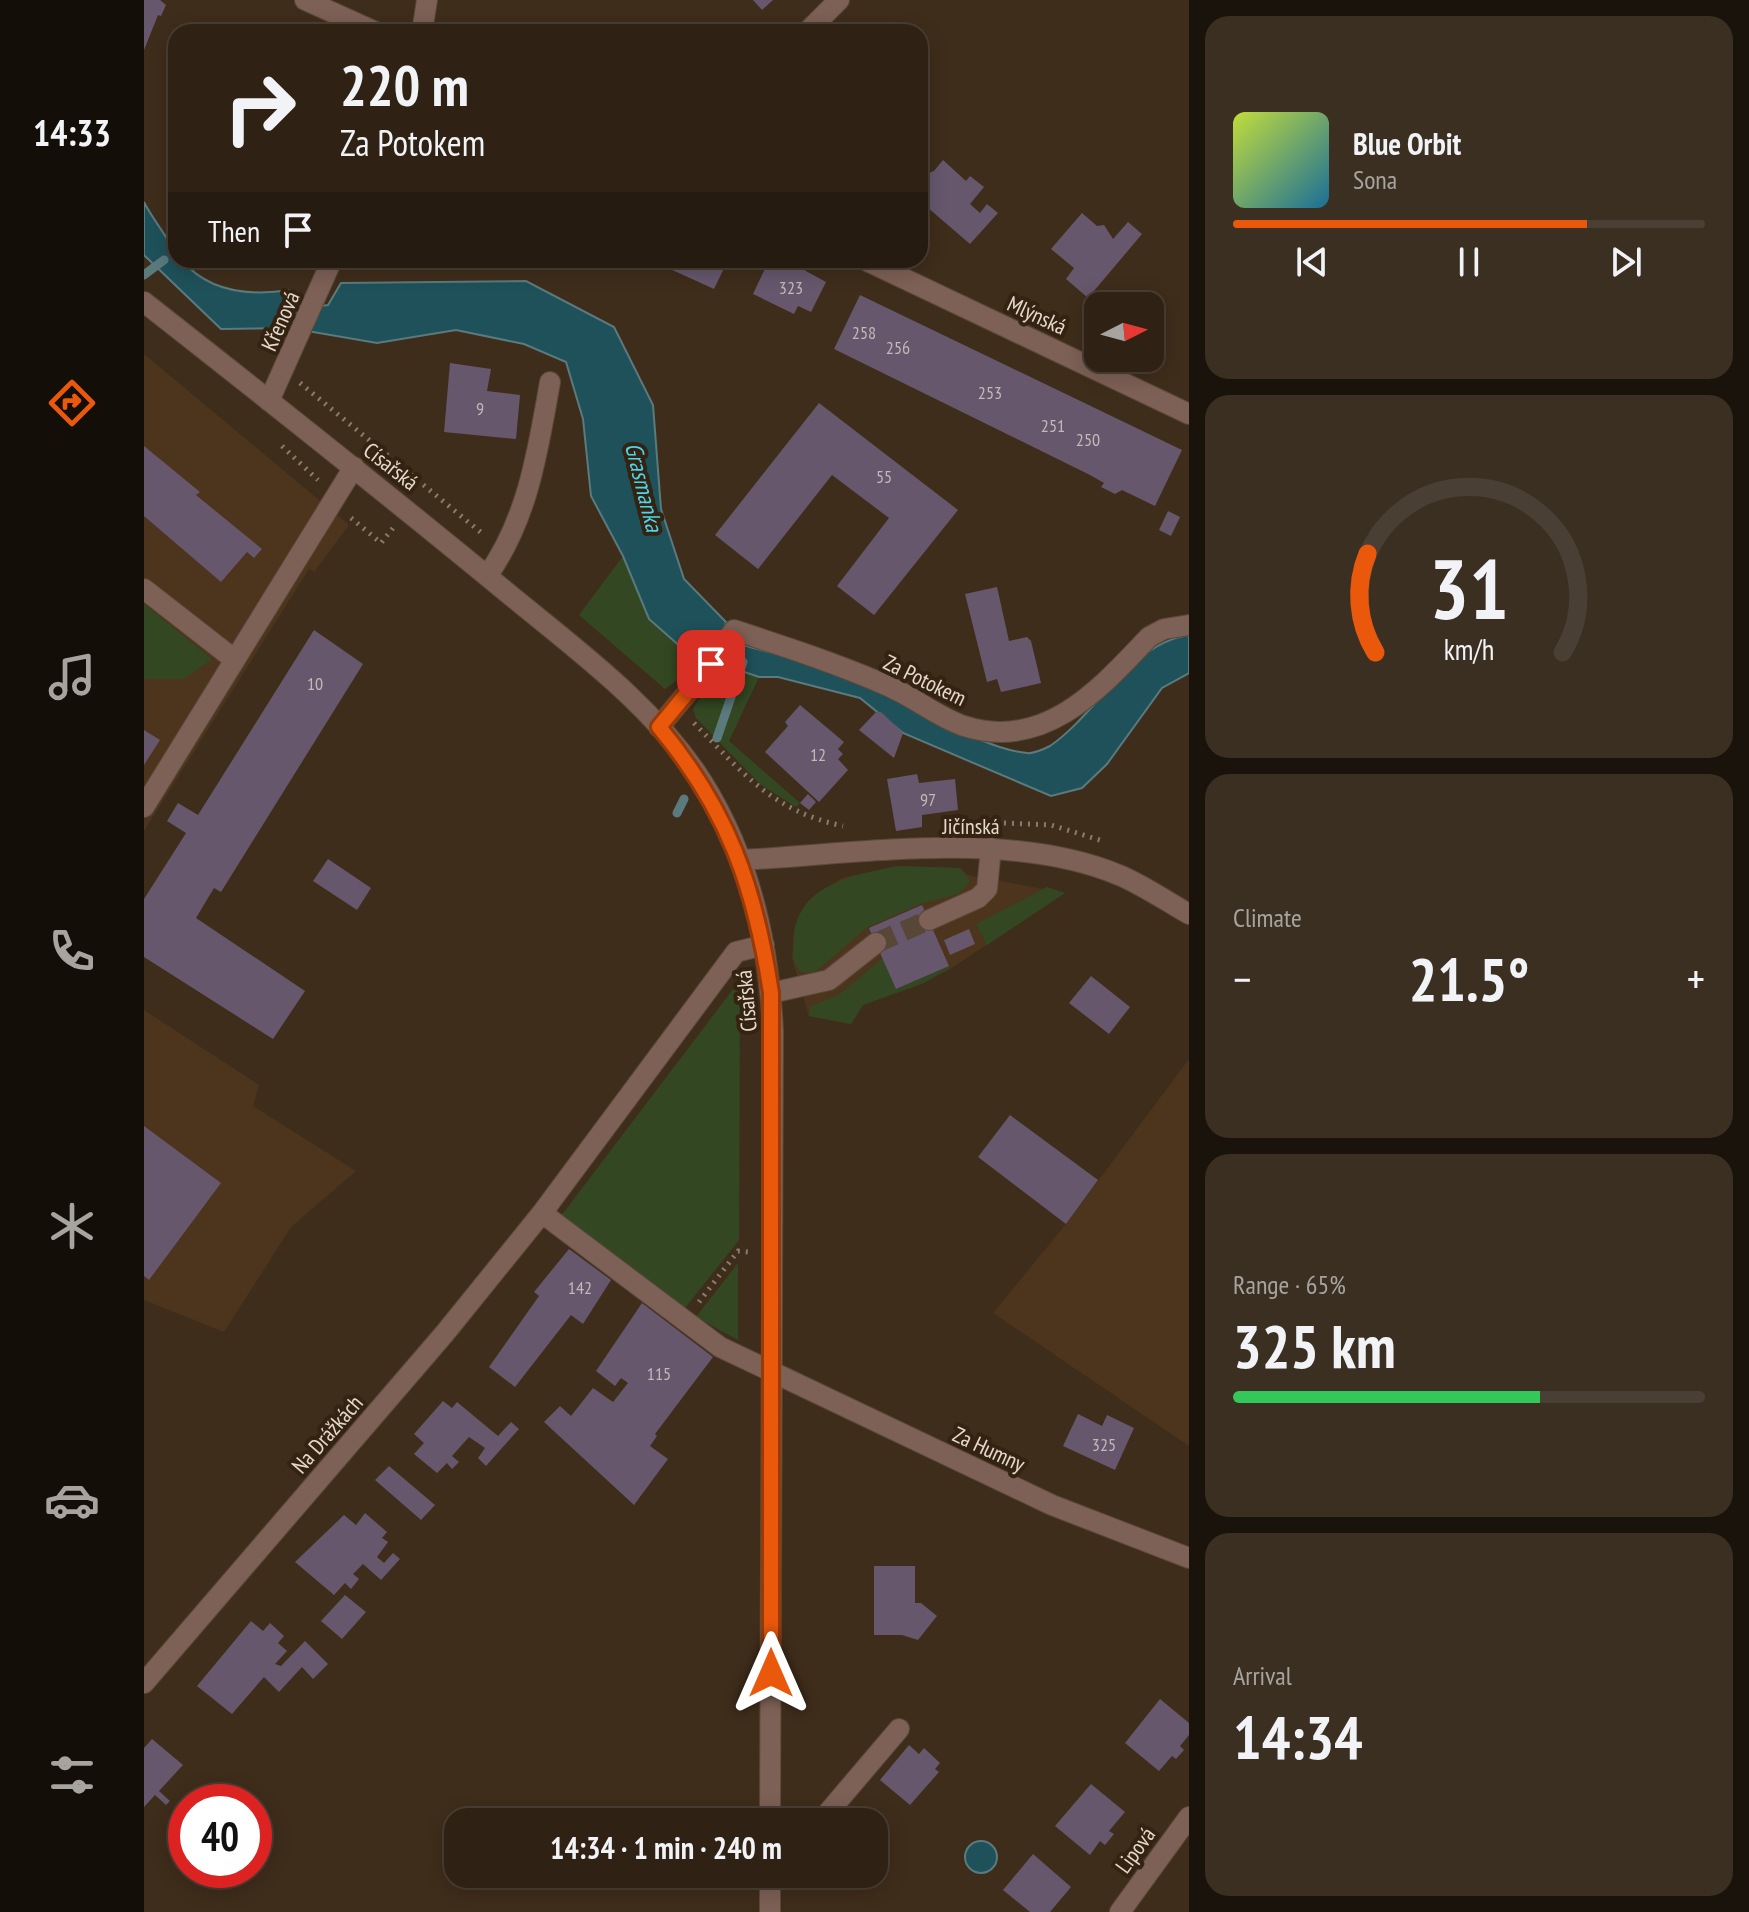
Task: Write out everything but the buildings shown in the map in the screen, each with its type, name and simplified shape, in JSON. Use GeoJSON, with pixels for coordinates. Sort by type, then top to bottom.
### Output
{"type":"FeatureCollection","features":[{"type":"Feature","properties":{"kind":"street"},"geometry":{"type":"LineString","coordinates":[[305,0],[358,24]]}},
{"type":"Feature","properties":{"kind":"street"},"geometry":{"type":"LineString","coordinates":[[423,24],[427,0]]}},
{"type":"Feature","properties":{"kind":"street"},"geometry":{"type":"LineString","coordinates":[[815,24],[839,0]]}},
{"type":"Feature","properties":{"kind":"street","name":"Křenová"},"geometry":{"type":"LineString","coordinates":[[269,401],[329,268]]}},
{"type":"Feature","properties":{"kind":"street","name":"Mlýnská"},"geometry":{"type":"LineString","coordinates":[[882,268],[1189,414]]}},
{"type":"Feature","properties":{"kind":"street","name":"Císařská"},"geometry":{"type":"LineString","coordinates":[[144,302],[354,467],[593,664],[659,727],[691,765],[704,784],[741,860],[764,945],[771,993],[773,1374],[770,1808]]}},
{"type":"Feature","properties":{"kind":"street"},"geometry":{"type":"LineString","coordinates":[[487,576],[507,549],[528,489],[550,382]]}},
{"type":"Feature","properties":{"kind":"street"},"geometry":{"type":"LineString","coordinates":[[144,807],[354,467]]}},
{"type":"Feature","properties":{"kind":"street"},"geometry":{"type":"LineString","coordinates":[[144,589],[235,660]]}},
{"type":"Feature","properties":{"kind":"street","name":"Za Potokem"},"geometry":{"type":"LineString","coordinates":[[659,727],[711,664],[734,629],[891,687],[960,725],[985,732],[1003,732],[1056,719],[1075,709],[1149,637],[1164,629],[1189,625]]}},
{"type":"Feature","properties":{"kind":"street"},"geometry":{"type":"LineString","coordinates":[[929,920],[978,898],[987,889],[991,848]]}},
{"type":"Feature","properties":{"kind":"street","name":"Jičínská"},"geometry":{"type":"LineString","coordinates":[[741,860],[991,848],[1037,853],[1119,875],[1189,914]]}},
{"type":"Feature","properties":{"kind":"street"},"geometry":{"type":"LineString","coordinates":[[771,993],[829,980],[876,943]]}},
{"type":"Feature","properties":{"kind":"street","name":"Na Drážkách"},"geometry":{"type":"LineString","coordinates":[[144,1683],[445,1333],[542,1213],[736,952],[764,945]]}},
{"type":"Feature","properties":{"kind":"street"},"geometry":{"type":"LineString","coordinates":[[542,1213],[720,1347],[773,1374]]}},
{"type":"Feature","properties":{"kind":"street","name":"Za Humny"},"geometry":{"type":"LineString","coordinates":[[773,1374],[1052,1505],[1189,1558]]}},
{"type":"Feature","properties":{"kind":"street"},"geometry":{"type":"LineString","coordinates":[[832,1808],[899,1729]]}},
{"type":"Feature","properties":{"kind":"street","name":"Lipová"},"geometry":{"type":"LineString","coordinates":[[1120,1912],[1189,1817]]}},
{"type":"Feature","properties":{"kind":"street"},"geometry":{"type":"LineString","coordinates":[[770,1888],[770,1912]]}},
{"type":"Feature","properties":{"kind":"path"},"geometry":{"type":"LineString","coordinates":[[685,1320],[738,1251],[773,1253]]}},
{"type":"Feature","properties":{"kind":"shaded area"},"geometry":{"type":"Polygon","coordinates":[[[144,354],[349,525],[314,572],[309,569],[144,831],[144,354]]]}},
{"type":"Feature","properties":{"kind":"shaded area"},"geometry":{"type":"Polygon","coordinates":[[[897,866],[960,868],[968,875],[1065,893],[947,971],[863,1005],[851,1024],[809,1016],[792,958],[794,929],[811,898],[842,878],[897,866]]]}},
{"type":"Feature","properties":{"kind":"shaded area"},"geometry":{"type":"Polygon","coordinates":[[[144,1010],[259,1085],[253,1106],[356,1171],[291,1227],[224,1332],[144,1300],[144,1010]]]}},
{"type":"Feature","properties":{"kind":"shaded area"},"geometry":{"type":"Polygon","coordinates":[[[1189,1059],[1189,1446],[993,1313],[1066,1224],[1189,1059]]]}},
{"type":"Feature","properties":{"kind":"green space"},"geometry":{"type":"Polygon","coordinates":[[[623,556],[649,619],[700,664],[665,689],[579,615],[623,556]]]}},
{"type":"Feature","properties":{"kind":"green space"},"geometry":{"type":"Polygon","coordinates":[[[144,604],[212,659],[184,679],[144,679],[144,604]]]}},
{"type":"Feature","properties":{"kind":"green space"},"geometry":{"type":"Polygon","coordinates":[[[721,664],[759,677],[729,741],[800,803],[796,807],[760,784],[696,718],[693,709],[721,664]]]}},
{"type":"Feature","properties":{"kind":"green space"},"geometry":{"type":"Polygon","coordinates":[[[897,866],[960,868],[970,881],[958,894],[920,904],[866,928],[814,972],[801,972],[794,960],[793,948],[798,920],[805,905],[831,885],[847,878],[897,866]]]}},
{"type":"Feature","properties":{"kind":"green space"},"geometry":{"type":"Polygon","coordinates":[[[1047,887],[1065,893],[987,945],[976,924],[1047,887]]]}},
{"type":"Feature","properties":{"kind":"green space"},"geometry":{"type":"Polygon","coordinates":[[[883,958],[896,989],[950,968],[924,983],[863,1005],[851,1024],[809,1016],[810,1007],[840,994],[883,958]]]}},
{"type":"Feature","properties":{"kind":"green space"},"geometry":{"type":"Polygon","coordinates":[[[740,980],[739,1240],[685,1308],[561,1216],[740,980]]]}},
{"type":"Feature","properties":{"kind":"green space"},"geometry":{"type":"Polygon","coordinates":[[[738,1263],[738,1340],[696,1317],[738,1263]]]}},
{"type":"Feature","properties":{"kind":"water","name":"Grasmanka"},"geometry":{"type":"Polygon","coordinates":[[[144,202],[168,241],[168,268],[190,268],[218,286],[232,290],[290,290],[297,309],[328,305],[341,283],[526,281],[614,327],[653,405],[661,509],[684,579],[726,622],[722,635],[753,648],[848,677],[997,746],[1027,753],[1050,746],[1084,716],[1131,665],[1168,641],[1189,635],[1189,673],[1162,688],[1107,764],[1082,788],[1051,796],[903,733],[860,698],[778,677],[759,677],[721,664],[700,664],[649,619],[623,556],[591,496],[583,419],[566,362],[524,344],[456,330],[377,343],[290,328],[221,329],[144,255],[144,202]]]}},
{"type":"Feature","properties":{"kind":"water"},"geometry":{"type":"Polygon","coordinates":[[[981,1841],[992,1846],[997,1857],[992,1868],[981,1873],[970,1868],[965,1857],[970,1846],[981,1841]]]}},
{"type":"Feature","properties":{"kind":"waterway"},"geometry":{"type":"LineString","coordinates":[[144,275],[164,260]]}},
{"type":"Feature","properties":{"kind":"waterway"},"geometry":{"type":"LineString","coordinates":[[717,738],[743,662]]}},
{"type":"Feature","properties":{"kind":"waterway"},"geometry":{"type":"LineString","coordinates":[[677,813],[684,799]]}},
{"type":"Feature","properties":{"kind":"tunnel"},"geometry":{"type":"LineString","coordinates":[[876,943],[929,920]]}},
{"type":"Feature","properties":{"kind":"route"},"geometry":{"type":"LineString","coordinates":[[711,664],[659,727],[704,784],[741,860],[755,901],[771,993],[771,1673]]}}]}
